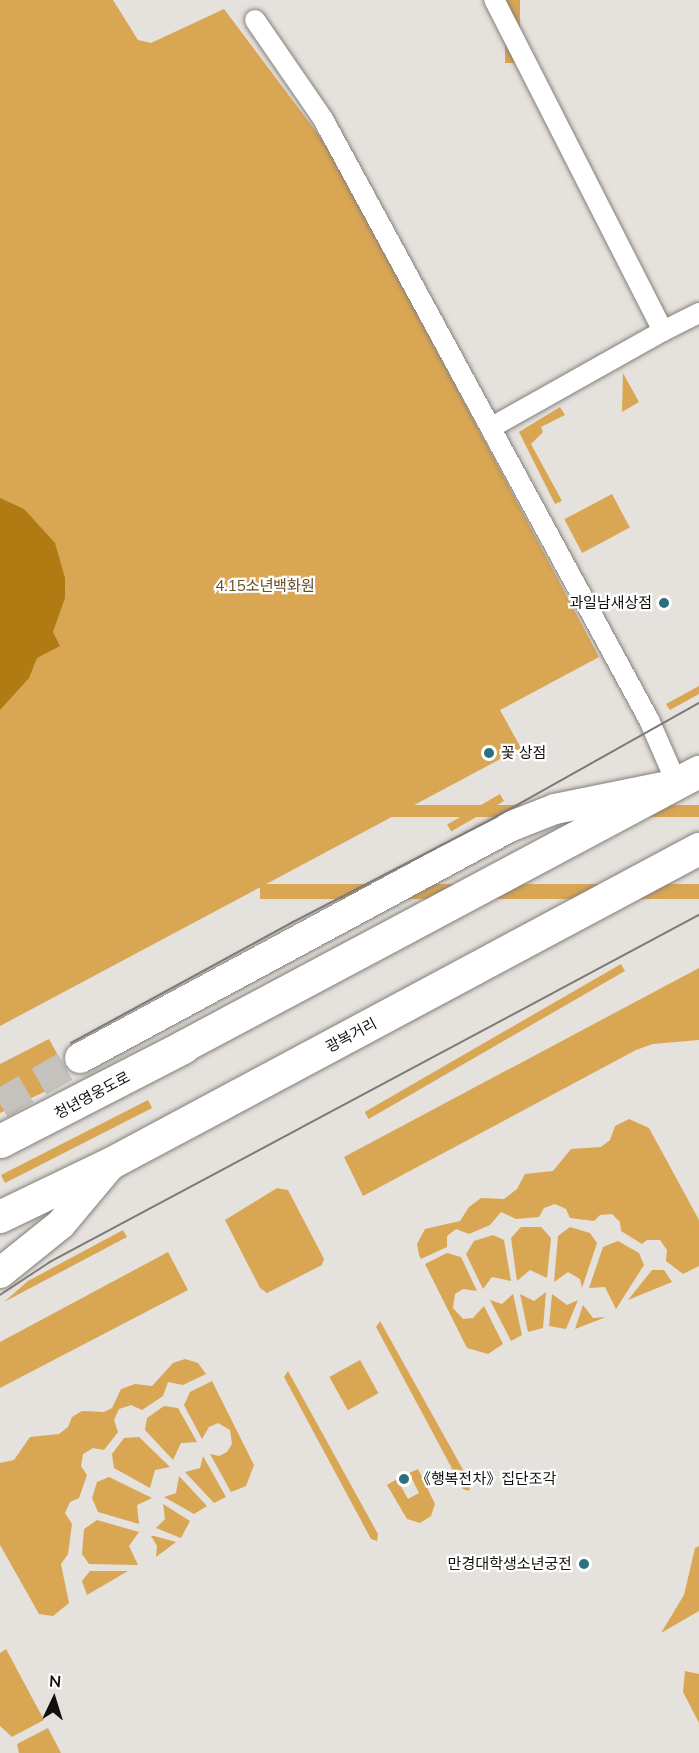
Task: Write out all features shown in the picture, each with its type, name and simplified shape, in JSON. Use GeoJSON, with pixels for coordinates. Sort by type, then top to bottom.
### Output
{"type":"FeatureCollection","features":[{"type":"Feature","properties":{"kind":"highway"},"geometry":{"type":"LineString","coordinates":[[183,1047],[688,778]]}},
{"type":"Feature","properties":{"kind":"highway","name":"광복거리"},"geometry":{"type":"LineString","coordinates":[[0,1217],[112,1163],[699,849]]}},
{"type":"Feature","properties":{"kind":"highway","name":"청년영웅도로"},"geometry":{"type":"LineString","coordinates":[[0,1142],[183,1047]]}},
{"type":"Feature","properties":{"kind":"main road"},"geometry":{"type":"LineString","coordinates":[[80,1058],[509,827],[555,809],[688,778]]}},
{"type":"Feature","properties":{"kind":"main road"},"geometry":{"type":"LineString","coordinates":[[0,1274],[61,1224],[112,1163]]}},
{"type":"Feature","properties":{"kind":"street"},"geometry":{"type":"LineString","coordinates":[[494,0],[663,331]]}},
{"type":"Feature","properties":{"kind":"street"},"geometry":{"type":"LineString","coordinates":[[255,20],[323,119],[649,720],[688,778]]}},
{"type":"Feature","properties":{"kind":"street"},"geometry":{"type":"LineString","coordinates":[[492,427],[699,313]]}},
{"type":"Feature","properties":{"kind":"green space","name":"4.15소년백화원"},"geometry":{"type":"Polygon","coordinates":[[[0,0],[113,0],[138,40],[151,43],[224,9],[333,154],[599,657],[500,710],[521,748],[0,1026],[0,0]]]}},
{"type":"Feature","properties":{"kind":"green space"},"geometry":{"type":"Polygon","coordinates":[[[505,0],[520,0],[520,63],[505,63],[505,0]]]}},
{"type":"Feature","properties":{"kind":"green space"},"geometry":{"type":"Polygon","coordinates":[[[623,373],[639,402],[622,412],[623,373]]]}},
{"type":"Feature","properties":{"kind":"green space"},"geometry":{"type":"Polygon","coordinates":[[[560,407],[565,415],[541,427],[543,432],[531,444],[562,501],[555,504],[519,432],[560,407]]]}},
{"type":"Feature","properties":{"kind":"green space"},"geometry":{"type":"Polygon","coordinates":[[[612,494],[630,528],[582,553],[564,519],[612,494]]]}},
{"type":"Feature","properties":{"kind":"green space"},"geometry":{"type":"Polygon","coordinates":[[[699,686],[699,694],[670,710],[666,704],[699,686]]]}},
{"type":"Feature","properties":{"kind":"green space"},"geometry":{"type":"Polygon","coordinates":[[[500,794],[504,801],[451,831],[447,824],[500,794]]]}},
{"type":"Feature","properties":{"kind":"green space"},"geometry":{"type":"Polygon","coordinates":[[[172,805],[699,805],[699,817],[172,817],[172,805]]]}},
{"type":"Feature","properties":{"kind":"green space"},"geometry":{"type":"Polygon","coordinates":[[[260,884],[699,884],[699,899],[260,899],[260,884]]]}},
{"type":"Feature","properties":{"kind":"green space"},"geometry":{"type":"Polygon","coordinates":[[[621,964],[625,971],[369,1119],[365,1112],[621,964]]]}},
{"type":"Feature","properties":{"kind":"green space"},"geometry":{"type":"Polygon","coordinates":[[[699,968],[699,1040],[653,1044],[636,1050],[363,1196],[344,1157],[699,968]]]}},
{"type":"Feature","properties":{"kind":"green space"},"geometry":{"type":"Polygon","coordinates":[[[49,1039],[71,1079],[0,1113],[0,1064],[49,1039]]]}},
{"type":"Feature","properties":{"kind":"green space"},"geometry":{"type":"Polygon","coordinates":[[[148,1100],[152,1108],[5,1183],[1,1175],[148,1100]]]}},
{"type":"Feature","properties":{"kind":"green space"},"geometry":{"type":"Polygon","coordinates":[[[629,1119],[649,1128],[699,1220],[699,1266],[683,1274],[666,1261],[667,1250],[660,1240],[647,1240],[642,1244],[621,1231],[620,1222],[612,1214],[600,1215],[594,1221],[570,1218],[566,1209],[555,1204],[544,1208],[539,1217],[516,1219],[501,1212],[490,1225],[469,1234],[456,1229],[447,1236],[447,1247],[421,1259],[417,1244],[425,1229],[460,1221],[469,1207],[481,1198],[504,1199],[517,1189],[525,1174],[553,1171],[571,1149],[601,1147],[610,1140],[615,1126],[629,1119]]]}},
{"type":"Feature","properties":{"kind":"green space"},"geometry":{"type":"Polygon","coordinates":[[[277,1188],[288,1190],[324,1259],[322,1265],[267,1293],[260,1288],[225,1220],[277,1188]]]}},
{"type":"Feature","properties":{"kind":"green space"},"geometry":{"type":"Polygon","coordinates":[[[521,1227],[541,1227],[551,1238],[547,1278],[530,1270],[517,1281],[511,1238],[521,1227]]]}},
{"type":"Feature","properties":{"kind":"green space"},"geometry":{"type":"Polygon","coordinates":[[[570,1227],[590,1233],[597,1243],[582,1288],[580,1279],[568,1272],[554,1282],[558,1236],[570,1227]]]}},
{"type":"Feature","properties":{"kind":"green space"},"geometry":{"type":"Polygon","coordinates":[[[123,1230],[127,1237],[4,1302],[28,1281],[123,1230]]]}},
{"type":"Feature","properties":{"kind":"green space"},"geometry":{"type":"Polygon","coordinates":[[[493,1235],[504,1240],[511,1281],[492,1277],[483,1289],[466,1254],[474,1241],[493,1235]]]}},
{"type":"Feature","properties":{"kind":"green space"},"geometry":{"type":"Polygon","coordinates":[[[618,1241],[639,1253],[644,1265],[616,1309],[605,1287],[589,1288],[603,1247],[618,1241]]]}},
{"type":"Feature","properties":{"kind":"green space"},"geometry":{"type":"Polygon","coordinates":[[[168,1252],[188,1290],[0,1388],[0,1342],[168,1252]]]}},
{"type":"Feature","properties":{"kind":"green space"},"geometry":{"type":"Polygon","coordinates":[[[447,1253],[461,1257],[477,1291],[463,1289],[455,1294],[453,1308],[463,1319],[473,1318],[484,1306],[503,1344],[488,1354],[467,1348],[425,1264],[447,1253]]]}},
{"type":"Feature","properties":{"kind":"green space"},"geometry":{"type":"Polygon","coordinates":[[[652,1270],[664,1270],[672,1282],[628,1300],[652,1270]]]}},
{"type":"Feature","properties":{"kind":"green space"},"geometry":{"type":"Polygon","coordinates":[[[546,1292],[543,1328],[528,1332],[520,1294],[534,1301],[546,1292]]]}},
{"type":"Feature","properties":{"kind":"green space"},"geometry":{"type":"Polygon","coordinates":[[[513,1294],[522,1335],[511,1341],[490,1300],[502,1304],[513,1294]]]}},
{"type":"Feature","properties":{"kind":"green space"},"geometry":{"type":"Polygon","coordinates":[[[552,1294],[567,1305],[578,1300],[566,1329],[549,1326],[552,1294]]]}},
{"type":"Feature","properties":{"kind":"green space"},"geometry":{"type":"Polygon","coordinates":[[[583,1305],[593,1318],[606,1317],[575,1329],[583,1305]]]}},
{"type":"Feature","properties":{"kind":"green space"},"geometry":{"type":"Polygon","coordinates":[[[380,1321],[471,1484],[469,1491],[463,1489],[376,1327],[380,1321]]]}},
{"type":"Feature","properties":{"kind":"green space"},"geometry":{"type":"Polygon","coordinates":[[[185,1359],[198,1363],[206,1374],[183,1385],[168,1382],[163,1396],[142,1410],[131,1405],[119,1409],[114,1420],[118,1432],[104,1450],[93,1448],[83,1454],[81,1466],[87,1475],[79,1498],[70,1502],[65,1513],[72,1524],[68,1554],[61,1564],[69,1603],[53,1616],[39,1614],[0,1545],[0,1463],[14,1460],[30,1437],[59,1434],[68,1427],[72,1417],[82,1411],[104,1412],[112,1408],[121,1389],[135,1384],[152,1386],[173,1363],[185,1359]]]}},
{"type":"Feature","properties":{"kind":"green space"},"geometry":{"type":"Polygon","coordinates":[[[360,1360],[378,1393],[348,1410],[329,1377],[360,1360]]]}},
{"type":"Feature","properties":{"kind":"green space"},"geometry":{"type":"Polygon","coordinates":[[[288,1371],[378,1534],[377,1541],[371,1539],[284,1377],[288,1371]]]}},
{"type":"Feature","properties":{"kind":"green space"},"geometry":{"type":"Polygon","coordinates":[[[212,1381],[254,1465],[246,1486],[231,1492],[210,1454],[219,1456],[227,1452],[232,1444],[230,1430],[218,1423],[209,1427],[202,1439],[184,1405],[190,1392],[212,1381]]]}},
{"type":"Feature","properties":{"kind":"green space"},"geometry":{"type":"Polygon","coordinates":[[[164,1406],[178,1408],[197,1442],[181,1443],[173,1460],[145,1430],[147,1418],[164,1406]]]}},
{"type":"Feature","properties":{"kind":"green space"},"geometry":{"type":"Polygon","coordinates":[[[139,1437],[170,1467],[155,1470],[150,1488],[114,1468],[112,1454],[124,1438],[139,1437]]]}},
{"type":"Feature","properties":{"kind":"green space"},"geometry":{"type":"Polygon","coordinates":[[[203,1456],[226,1497],[214,1503],[185,1472],[200,1468],[203,1456]]]}},
{"type":"Feature","properties":{"kind":"green space"},"geometry":{"type":"Polygon","coordinates":[[[418,1469],[435,1504],[431,1516],[420,1523],[407,1519],[387,1485],[397,1479],[408,1499],[419,1493],[409,1473],[418,1469]]]}},
{"type":"Feature","properties":{"kind":"green space"},"geometry":{"type":"Polygon","coordinates":[[[179,1476],[207,1506],[194,1514],[164,1497],[176,1493],[179,1476]]]}},
{"type":"Feature","properties":{"kind":"green space"},"geometry":{"type":"Polygon","coordinates":[[[109,1477],[152,1498],[137,1505],[139,1524],[98,1512],[92,1498],[97,1482],[109,1477]]]}},
{"type":"Feature","properties":{"kind":"green space"},"geometry":{"type":"Polygon","coordinates":[[[163,1504],[190,1521],[181,1538],[156,1528],[165,1519],[163,1504]]]}},
{"type":"Feature","properties":{"kind":"green space"},"geometry":{"type":"Polygon","coordinates":[[[97,1520],[139,1532],[129,1546],[138,1565],[89,1564],[82,1554],[84,1529],[97,1520]]]}},
{"type":"Feature","properties":{"kind":"green space"},"geometry":{"type":"Polygon","coordinates":[[[151,1536],[176,1542],[156,1557],[157,1546],[151,1536]]]}},
{"type":"Feature","properties":{"kind":"green space"},"geometry":{"type":"Polygon","coordinates":[[[699,1546],[699,1611],[661,1633],[684,1595],[695,1548],[699,1546]]]}},
{"type":"Feature","properties":{"kind":"green space"},"geometry":{"type":"Polygon","coordinates":[[[90,1571],[128,1571],[87,1595],[82,1581],[90,1571]]]}},
{"type":"Feature","properties":{"kind":"green space"},"geometry":{"type":"Polygon","coordinates":[[[6,1649],[44,1720],[12,1737],[0,1726],[0,1653],[6,1649]]]}},
{"type":"Feature","properties":{"kind":"green space"},"geometry":{"type":"Polygon","coordinates":[[[685,1671],[699,1674],[699,1723],[683,1692],[685,1671]]]}},
{"type":"Feature","properties":{"kind":"green space"},"geometry":{"type":"Polygon","coordinates":[[[48,1728],[61,1753],[19,1753],[17,1744],[48,1728]]]}},
{"type":"Feature","properties":{"kind":"shaded area"},"geometry":{"type":"Polygon","coordinates":[[[0,498],[24,509],[55,543],[65,578],[65,598],[53,632],[60,646],[37,658],[29,678],[0,710],[0,498]]]}},
{"type":"Feature","properties":{"kind":"tunnel"},"geometry":{"type":"LineString","coordinates":[[0,1104],[80,1058]]}},
{"type":"Feature","properties":{"kind":"tram line"},"geometry":{"type":"LineString","coordinates":[[71,1043],[293,922],[496,817],[699,703]]}},
{"type":"Feature","properties":{"kind":"tram line"},"geometry":{"type":"LineString","coordinates":[[0,1295],[50,1262],[699,915]]}},
{"type":"Feature","properties":{"kind":"place","name":"과일남새상점"},"geometry":{"type":"Point","coordinates":[664,603]}},
{"type":"Feature","properties":{"kind":"place","name":"꽃 상점"},"geometry":{"type":"Point","coordinates":[489,753]}},
{"type":"Feature","properties":{"kind":"place","name":"《행복전차》집단조각"},"geometry":{"type":"Point","coordinates":[404,1479]}},
{"type":"Feature","properties":{"kind":"place","name":"만경대학생소년궁전"},"geometry":{"type":"Point","coordinates":[584,1564]}}]}
